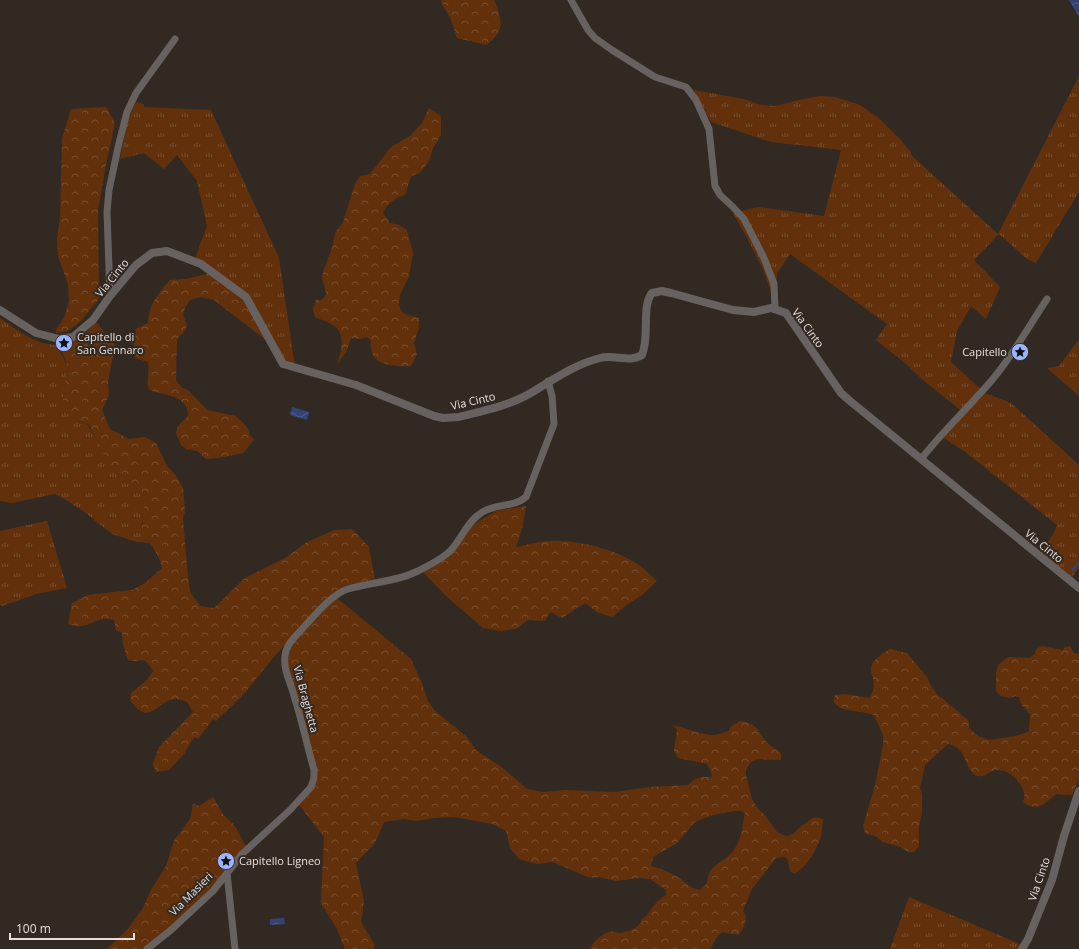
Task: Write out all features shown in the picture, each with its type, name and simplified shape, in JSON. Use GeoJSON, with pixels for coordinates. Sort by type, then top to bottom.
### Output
{"type":"FeatureCollection","features":[{"type":"Feature","properties":{"kind":"street"},"geometry":{"type":"LineString","coordinates":[[571,0],[588,30],[595,38],[655,77],[686,87],[696,100],[709,129],[715,186],[720,194],[744,219],[764,258],[774,284],[775,308]]}},
{"type":"Feature","properties":{"kind":"street"},"geometry":{"type":"LineString","coordinates":[[110,296],[108,275],[107,212],[109,190],[119,143],[127,112],[136,93],[175,39]]}},
{"type":"Feature","properties":{"kind":"street","name":"Via Cinto"},"geometry":{"type":"LineString","coordinates":[[0,310],[36,333],[59,340],[73,337],[92,320],[136,265],[152,253],[167,251],[201,264],[246,297],[283,364],[356,385],[414,409],[442,418],[459,417],[510,403],[529,394],[565,372],[602,357],[636,358],[642,355],[646,348],[646,315],[649,297],[652,293],[662,291],[671,292],[739,311],[754,312],[775,308],[786,313],[841,392],[850,401],[1079,588]]}},
{"type":"Feature","properties":{"kind":"street"},"geometry":{"type":"LineString","coordinates":[[921,459],[936,439],[992,380],[1013,353],[1047,299]]}},
{"type":"Feature","properties":{"kind":"street","name":"Via Braghetta"},"geometry":{"type":"LineString","coordinates":[[227,873],[242,854],[296,804],[311,787],[314,778],[314,770],[285,669],[287,647],[316,613],[336,595],[346,589],[397,578],[416,572],[440,558],[450,550],[472,520],[482,512],[491,508],[520,502],[526,498],[554,424],[552,396],[548,381]]}},
{"type":"Feature","properties":{"kind":"street","name":"Via Cinto"},"geometry":{"type":"LineString","coordinates":[[1022,949],[1028,939],[1052,880],[1064,836],[1079,791]]}},
{"type":"Feature","properties":{"kind":"street","name":"Via Masieri"},"geometry":{"type":"LineString","coordinates":[[147,949],[171,930],[213,891],[227,873]]}},
{"type":"Feature","properties":{"kind":"street","name":"Via Masieri"},"geometry":{"type":"LineString","coordinates":[[227,873],[235,949]]}},
{"type":"Feature","properties":{"kind":"green space"},"geometry":{"type":"Polygon","coordinates":[[[441,0],[494,0],[500,19],[497,35],[486,45],[457,38],[450,17],[441,0]]]}},
{"type":"Feature","properties":{"kind":"green space"},"geometry":{"type":"Polygon","coordinates":[[[1079,76],[1079,192],[1036,263],[1027,259],[999,234],[974,260],[1000,287],[986,319],[971,306],[957,331],[951,362],[985,393],[1011,403],[1079,465],[1079,568],[1072,577],[1040,552],[1053,535],[1057,525],[964,451],[942,437],[964,413],[876,340],[887,324],[790,254],[777,273],[776,306],[763,269],[733,213],[758,207],[824,216],[841,150],[771,142],[711,122],[694,90],[744,99],[761,105],[776,106],[820,96],[835,97],[860,105],[880,119],[899,138],[910,151],[912,156],[998,234],[1079,76]]]}},
{"type":"Feature","properties":{"kind":"green space"},"geometry":{"type":"Polygon","coordinates":[[[136,102],[144,104],[144,107],[211,110],[279,258],[295,367],[283,362],[276,348],[195,259],[207,226],[197,181],[177,155],[164,169],[144,153],[120,159],[128,119],[136,102]]]}},
{"type":"Feature","properties":{"kind":"green space"},"geometry":{"type":"Polygon","coordinates":[[[107,108],[115,123],[98,210],[99,299],[81,321],[65,332],[56,333],[56,330],[64,318],[69,301],[68,284],[58,256],[57,238],[60,218],[62,139],[71,109],[107,108]]]}},
{"type":"Feature","properties":{"kind":"green space"},"geometry":{"type":"Polygon","coordinates":[[[429,108],[441,116],[441,135],[433,148],[429,161],[420,173],[411,176],[405,195],[392,201],[383,213],[390,223],[399,225],[407,230],[413,253],[409,276],[400,295],[399,304],[401,311],[405,314],[419,318],[419,328],[414,343],[417,354],[411,366],[388,365],[374,357],[371,351],[371,341],[367,337],[360,339],[351,338],[347,350],[338,364],[342,343],[340,333],[333,325],[315,317],[313,309],[316,300],[321,300],[325,297],[326,292],[322,278],[332,248],[335,233],[343,222],[355,184],[360,176],[370,174],[391,147],[410,136],[422,123],[429,108]]]}},
{"type":"Feature","properties":{"kind":"green space"},"geometry":{"type":"Polygon","coordinates":[[[216,272],[247,296],[276,348],[214,300],[200,297],[190,300],[183,315],[187,325],[185,331],[177,339],[176,380],[182,388],[188,390],[207,410],[236,416],[247,427],[254,440],[243,453],[206,459],[197,451],[186,449],[181,445],[176,433],[178,426],[188,416],[187,409],[180,400],[174,397],[149,390],[148,362],[135,358],[133,350],[136,329],[148,323],[148,317],[152,305],[158,294],[170,280],[185,279],[216,272]]]}},
{"type":"Feature","properties":{"kind":"green space"},"geometry":{"type":"Polygon","coordinates":[[[0,318],[20,332],[35,340],[51,345],[59,345],[60,352],[68,367],[64,388],[76,420],[88,425],[117,473],[129,480],[142,494],[145,510],[141,531],[150,543],[137,542],[112,534],[83,511],[55,494],[12,503],[0,501],[0,318]]]}},
{"type":"Feature","properties":{"kind":"green space"},"geometry":{"type":"Polygon","coordinates":[[[96,322],[115,345],[108,382],[109,395],[102,410],[110,429],[129,439],[145,437],[156,443],[167,466],[177,477],[183,488],[185,511],[183,519],[190,592],[200,606],[214,608],[245,578],[285,558],[307,542],[335,530],[352,529],[369,547],[375,580],[346,586],[313,613],[273,658],[243,695],[216,721],[213,719],[198,739],[194,737],[184,754],[169,770],[156,772],[153,764],[159,747],[193,712],[187,702],[177,699],[168,701],[148,713],[142,712],[130,700],[131,693],[147,680],[153,671],[145,661],[128,660],[123,645],[122,633],[116,630],[114,620],[103,619],[79,626],[68,624],[72,603],[88,595],[132,590],[145,583],[162,568],[157,553],[141,531],[144,516],[144,504],[140,493],[127,478],[118,474],[113,468],[89,425],[76,420],[63,406],[64,388],[68,367],[59,345],[80,338],[96,322]]]}},
{"type":"Feature","properties":{"kind":"green space"},"geometry":{"type":"Polygon","coordinates":[[[1079,339],[1079,396],[1047,368],[1059,366],[1079,339]]]}},
{"type":"Feature","properties":{"kind":"green space"},"geometry":{"type":"Polygon","coordinates":[[[526,506],[522,529],[516,547],[538,542],[554,541],[581,543],[603,548],[634,562],[657,581],[642,595],[612,617],[597,612],[585,603],[562,618],[550,612],[545,621],[528,620],[516,629],[501,631],[483,628],[446,596],[423,572],[463,539],[473,525],[496,511],[526,506]]]}},
{"type":"Feature","properties":{"kind":"green space"},"geometry":{"type":"Polygon","coordinates":[[[47,521],[67,588],[36,594],[2,606],[0,605],[0,531],[47,521]]]}},
{"type":"Feature","properties":{"kind":"green space"},"geometry":{"type":"Polygon","coordinates":[[[337,598],[411,659],[428,701],[435,711],[467,737],[477,751],[503,768],[527,789],[543,792],[565,790],[615,792],[650,787],[688,785],[695,779],[712,777],[711,771],[707,764],[678,758],[674,751],[677,730],[673,725],[699,733],[718,735],[729,731],[730,727],[740,721],[749,723],[757,728],[763,738],[781,753],[781,760],[757,759],[750,763],[746,770],[746,775],[752,799],[757,808],[764,814],[777,832],[786,836],[793,834],[814,817],[823,820],[819,842],[815,851],[802,868],[794,874],[790,871],[788,860],[785,857],[776,858],[752,889],[743,911],[746,920],[742,930],[738,935],[722,932],[717,937],[710,949],[590,949],[598,939],[606,933],[625,932],[639,925],[642,919],[648,914],[656,903],[666,895],[666,890],[650,879],[640,878],[616,881],[599,877],[590,878],[553,862],[537,864],[519,859],[510,848],[506,831],[492,824],[455,817],[416,821],[404,819],[384,822],[375,843],[356,863],[364,901],[361,922],[375,945],[373,949],[345,949],[337,929],[321,903],[324,837],[299,805],[314,787],[318,777],[295,692],[282,656],[312,620],[337,598]],[[742,811],[713,815],[695,822],[677,843],[653,857],[651,866],[675,875],[691,887],[700,890],[706,885],[712,869],[735,849],[742,831],[745,813],[742,811]]]}},
{"type":"Feature","properties":{"kind":"green space"},"geometry":{"type":"Polygon","coordinates":[[[1042,646],[1063,650],[1065,647],[1070,646],[1074,653],[1079,654],[1079,779],[1072,795],[1056,794],[1041,806],[1033,807],[1028,805],[1023,802],[1024,794],[1021,785],[1011,774],[995,770],[981,776],[975,775],[971,772],[963,754],[955,746],[948,744],[925,765],[920,788],[922,794],[922,812],[919,827],[919,846],[914,852],[908,852],[901,847],[883,842],[875,836],[865,833],[863,826],[875,785],[883,745],[883,735],[874,715],[848,710],[838,706],[834,703],[835,695],[845,694],[870,698],[874,683],[871,672],[873,662],[890,649],[907,653],[927,677],[937,694],[969,721],[969,728],[978,736],[989,740],[1016,736],[1029,731],[1030,714],[1021,704],[1019,697],[1015,696],[1010,698],[1000,696],[996,691],[996,673],[998,665],[1008,657],[1030,658],[1035,654],[1036,649],[1042,646]]]}},
{"type":"Feature","properties":{"kind":"green space"},"geometry":{"type":"Polygon","coordinates":[[[213,797],[223,814],[235,826],[249,852],[223,884],[176,930],[153,949],[107,949],[128,929],[143,908],[151,890],[166,866],[174,841],[190,819],[193,804],[199,806],[213,797]]]}},
{"type":"Feature","properties":{"kind":"green space"},"geometry":{"type":"Polygon","coordinates":[[[909,897],[1020,944],[1017,949],[890,949],[909,897]]]}},
{"type":"Feature","properties":{"kind":"water"},"geometry":{"type":"Polygon","coordinates":[[[1069,0],[1079,0],[1079,17],[1070,2],[1069,0]]]}},
{"type":"Feature","properties":{"kind":"water"},"geometry":{"type":"Polygon","coordinates":[[[292,407],[309,412],[307,420],[290,415],[292,407]]]}},
{"type":"Feature","properties":{"kind":"water"},"geometry":{"type":"Polygon","coordinates":[[[284,918],[285,924],[270,925],[270,919],[284,918]]]}},
{"type":"Feature","properties":{"kind":"waterway"},"geometry":{"type":"LineString","coordinates":[[1072,571],[1079,562]]}},
{"type":"Feature","properties":{"kind":"place","name":"Capitello di San Gennaro"},"geometry":{"type":"Point","coordinates":[64,343]}},
{"type":"Feature","properties":{"kind":"place","name":"Capitello"},"geometry":{"type":"Point","coordinates":[1020,352]}},
{"type":"Feature","properties":{"kind":"place","name":"Capitello Ligneo"},"geometry":{"type":"Point","coordinates":[226,861]}}]}
